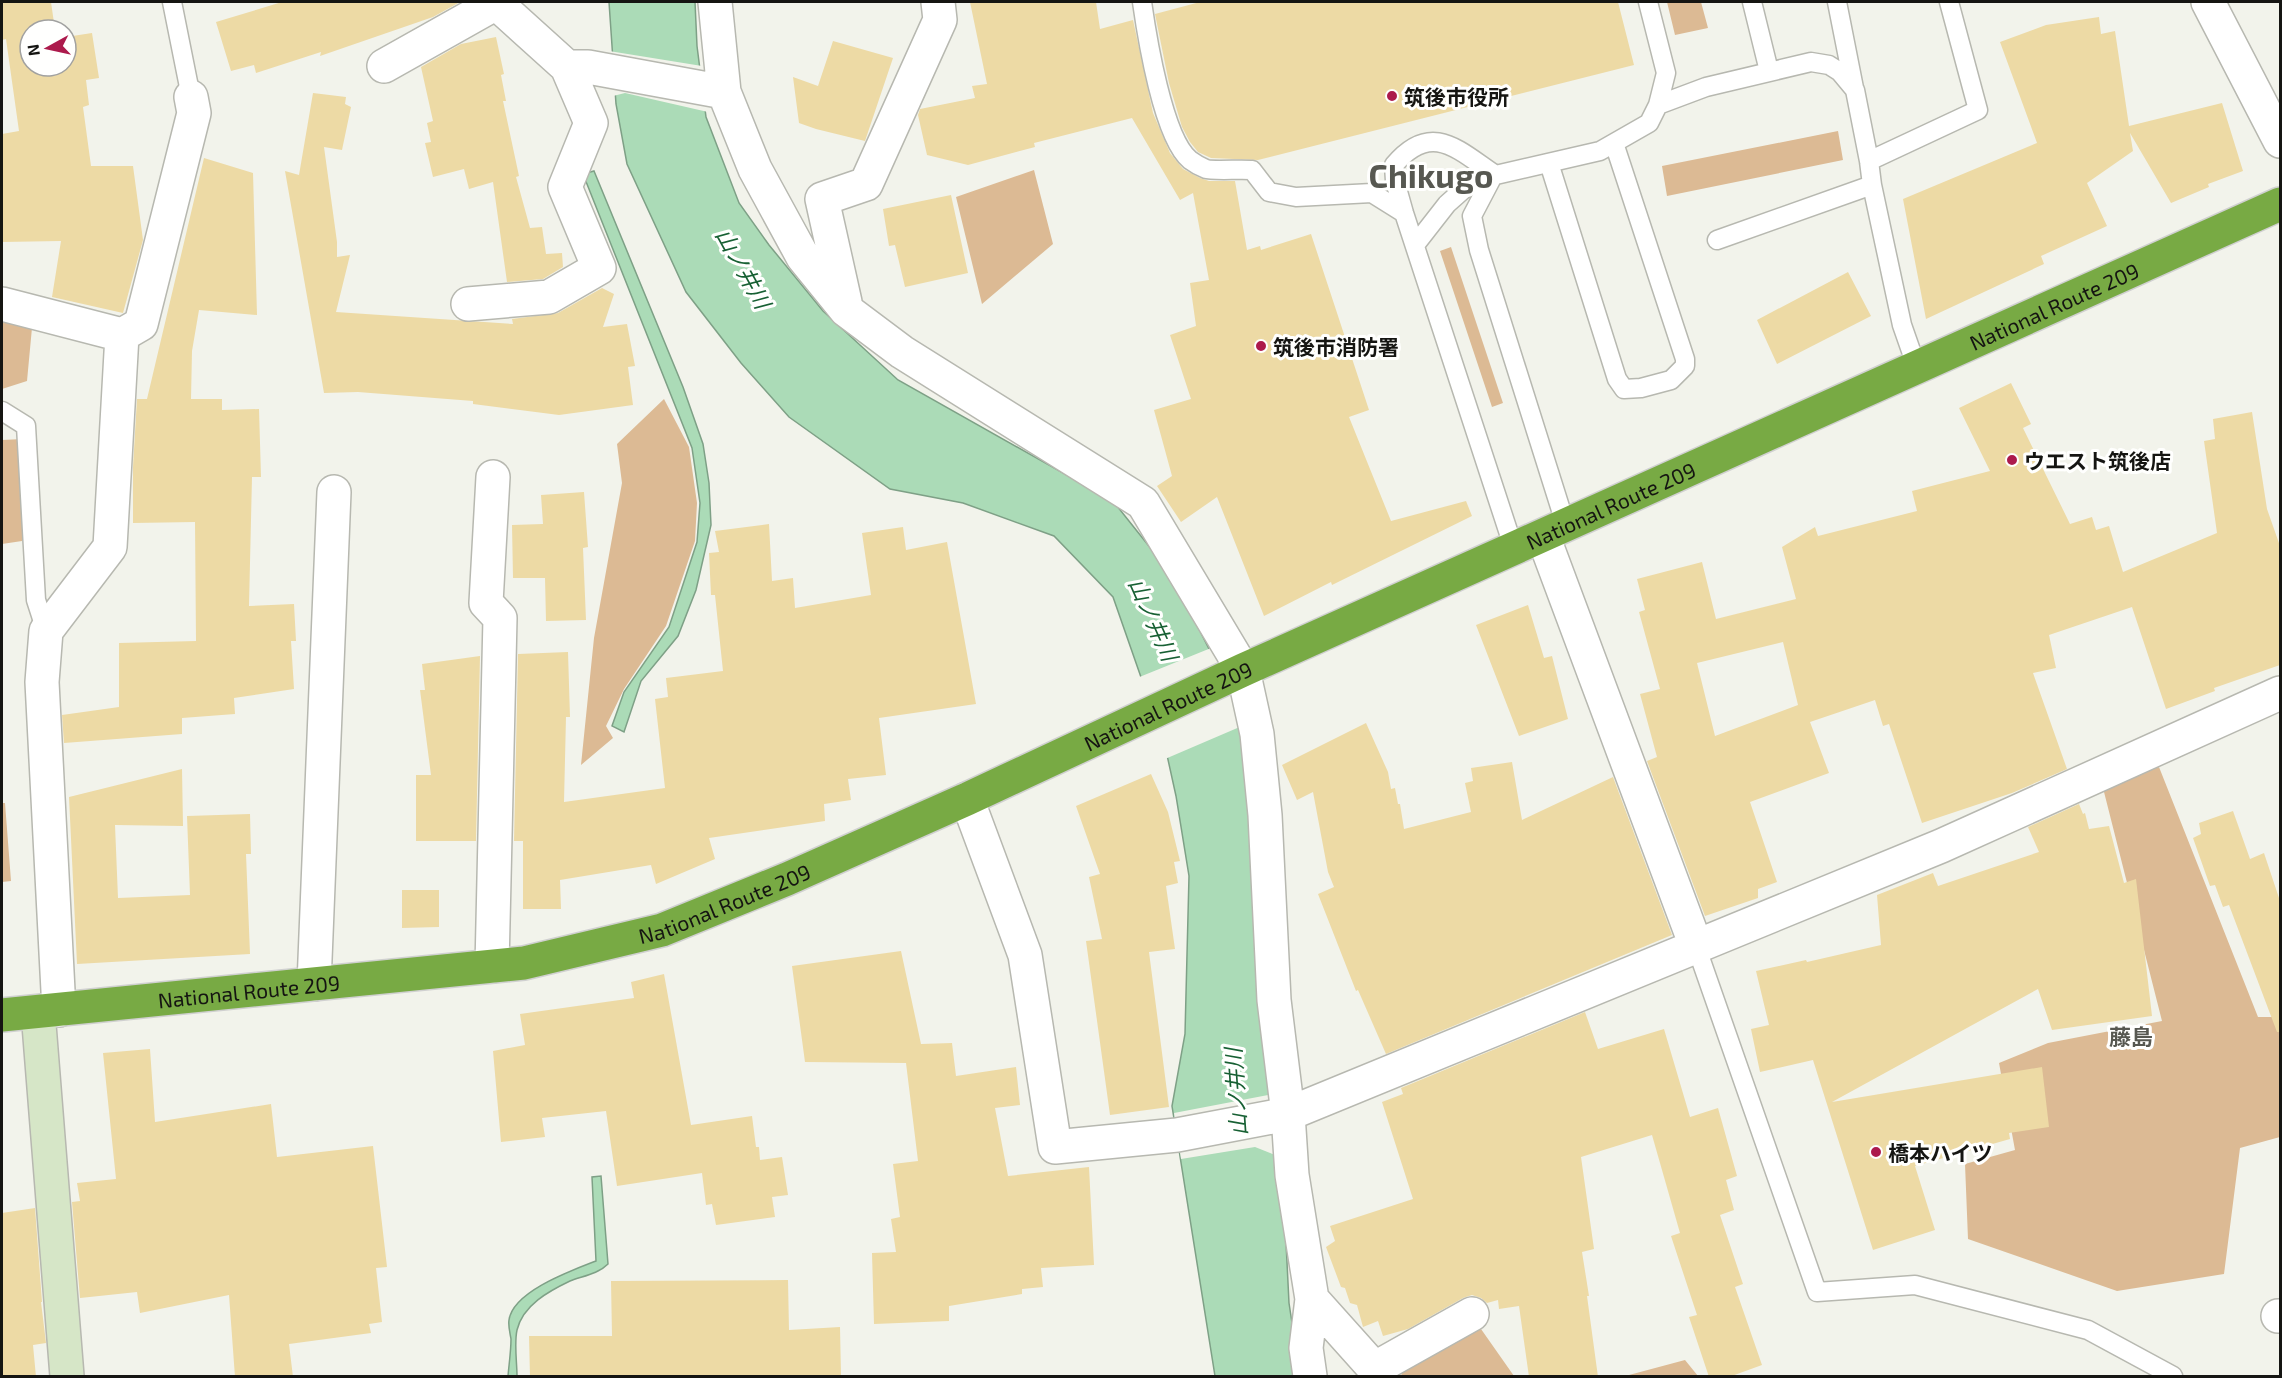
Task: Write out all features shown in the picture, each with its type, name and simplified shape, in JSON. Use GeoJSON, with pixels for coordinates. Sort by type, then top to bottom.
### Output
{"type":"FeatureCollection","features":[{"type":"Feature","properties":{"kind":"highway","name":"National Route 209"},"geometry":{"type":"LineString","coordinates":[[2,1015],[524,963],[662,930],[787,879],[967,799],[1244,670],[2280,204]]}},
{"type":"Feature","properties":{"kind":"street"},"geometry":{"type":"LineString","coordinates":[[384,66],[496,2],[577,67],[724,92]]}},
{"type":"Feature","properties":{"kind":"street"},"geometry":{"type":"LineString","coordinates":[[715,2],[724,92],[755,169],[803,257],[846,310],[902,352],[1143,503],[1244,670],[1257,734],[1265,816],[1282,1116],[1312,1299],[1306,1348],[1310,1377]]}},
{"type":"Feature","properties":{"kind":"street"},"geometry":{"type":"LineString","coordinates":[[846,310],[822,199],[866,184],[940,20],[938,2]]}},
{"type":"Feature","properties":{"kind":"street"},"geometry":{"type":"LineString","coordinates":[[2208,2],[2280,141]]}},
{"type":"Feature","properties":{"kind":"street"},"geometry":{"type":"LineString","coordinates":[[468,304],[549,297],[599,268],[565,187],[591,123],[577,67]]}},
{"type":"Feature","properties":{"kind":"street"},"geometry":{"type":"LineString","coordinates":[[2,303],[122,335],[141,324],[194,113],[191,98]]}},
{"type":"Feature","properties":{"kind":"street"},"geometry":{"type":"LineString","coordinates":[[67,1377],[48,1011],[42,682],[46,631],[110,547],[122,335]]}},
{"type":"Feature","properties":{"kind":"street"},"geometry":{"type":"LineString","coordinates":[[492,966],[500,618],[486,603],[493,477]]}},
{"type":"Feature","properties":{"kind":"street"},"geometry":{"type":"LineString","coordinates":[[314,984],[334,492]]}},
{"type":"Feature","properties":{"kind":"street"},"geometry":{"type":"LineString","coordinates":[[1555,531],[1696,946]]}},
{"type":"Feature","properties":{"kind":"street"},"geometry":{"type":"LineString","coordinates":[[967,799],[1025,955],[1055,1147],[1177,1135],[1282,1116],[1941,846],[2280,693]]}},
{"type":"Feature","properties":{"kind":"street"},"geometry":{"type":"LineString","coordinates":[[1312,1299],[1378,1373],[1472,1314]]}},
{"type":"Feature","properties":{"kind":"lane"},"geometry":{"type":"LineString","coordinates":[[172,2],[191,98]]}},
{"type":"Feature","properties":{"kind":"lane"},"geometry":{"type":"LineString","coordinates":[[1142,2],[1147,41],[1169,127],[1189,159],[1208,170],[1232,168],[1252,170],[1269,192],[1296,197],[1372,193],[1404,213]]}},
{"type":"Feature","properties":{"kind":"lane"},"geometry":{"type":"LineString","coordinates":[[1415,246],[1447,204],[1462,188],[1474,180],[1600,151],[1649,123],[1658,105],[1666,73],[1648,2]]}},
{"type":"Feature","properties":{"kind":"lane"},"geometry":{"type":"LineString","coordinates":[[1752,2],[1769,71]]}},
{"type":"Feature","properties":{"kind":"lane"},"geometry":{"type":"LineString","coordinates":[[1837,2],[1902,325],[1917,368]]}},
{"type":"Feature","properties":{"kind":"lane"},"geometry":{"type":"LineString","coordinates":[[1869,161],[1978,110],[1949,2]]}},
{"type":"Feature","properties":{"kind":"lane"},"geometry":{"type":"LineString","coordinates":[[1658,105],[1706,87],[1811,62],[1828,65],[1840,72],[1855,90]]}},
{"type":"Feature","properties":{"kind":"lane"},"geometry":{"type":"LineString","coordinates":[[1494,174],[1456,147],[1430,140],[1418,144],[1403,154],[1394,165],[1395,181],[1404,213],[1514,549]]}},
{"type":"Feature","properties":{"kind":"lane"},"geometry":{"type":"LineString","coordinates":[[1549,163],[1617,379],[1624,389],[1641,388],[1671,380],[1685,366],[1685,358],[1614,142]]}},
{"type":"Feature","properties":{"kind":"lane"},"geometry":{"type":"LineString","coordinates":[[1494,174],[1472,216],[1479,250],[1555,531]]}},
{"type":"Feature","properties":{"kind":"lane"},"geometry":{"type":"LineString","coordinates":[[1717,240],[1872,185]]}},
{"type":"Feature","properties":{"kind":"lane"},"geometry":{"type":"LineString","coordinates":[[2,411],[26,426],[36,600],[46,631]]}},
{"type":"Feature","properties":{"kind":"lane"},"geometry":{"type":"LineString","coordinates":[[1696,946],[1817,1292],[1915,1285],[2088,1330],[2173,1377]]}},
{"type":"Feature","properties":{"kind":"shaded area"},"geometry":{"type":"Polygon","coordinates":[[[1667,2],[1701,2],[1708,28],[1675,35],[1667,2]]]}},
{"type":"Feature","properties":{"kind":"shaded area"},"geometry":{"type":"Polygon","coordinates":[[[1838,131],[1843,160],[1667,196],[1662,166],[1838,131]]]}},
{"type":"Feature","properties":{"kind":"shaded area"},"geometry":{"type":"Polygon","coordinates":[[[1034,170],[1053,244],[982,304],[956,197],[1034,170]]]}},
{"type":"Feature","properties":{"kind":"shaded area"},"geometry":{"type":"Polygon","coordinates":[[[1451,247],[1503,403],[1492,407],[1440,251],[1451,247]]]}},
{"type":"Feature","properties":{"kind":"shaded area"},"geometry":{"type":"Polygon","coordinates":[[[2,308],[33,317],[27,381],[2,389],[2,308]]]}},
{"type":"Feature","properties":{"kind":"shaded area"},"geometry":{"type":"Polygon","coordinates":[[[664,399],[689,447],[697,503],[695,541],[666,626],[624,689],[606,726],[613,738],[581,765],[594,638],[622,483],[617,444],[664,399]]]}},
{"type":"Feature","properties":{"kind":"shaded area"},"geometry":{"type":"Polygon","coordinates":[[[23,439],[22,541],[2,544],[2,440],[23,439]]]}},
{"type":"Feature","properties":{"kind":"shaded area"},"geometry":{"type":"Polygon","coordinates":[[[2159,767],[2258,1017],[2273,1017],[2280,1035],[2280,1137],[2240,1148],[2224,1274],[2117,1291],[1968,1239],[1965,1164],[2015,1150],[1999,1063],[2048,1043],[2162,1021],[2103,788],[2159,767]]]}},
{"type":"Feature","properties":{"kind":"shaded area"},"geometry":{"type":"Polygon","coordinates":[[[2,803],[5,803],[11,881],[2,882],[2,803]]]}},
{"type":"Feature","properties":{"kind":"shaded area"},"geometry":{"type":"Polygon","coordinates":[[[1481,1329],[1514,1376],[1402,1376],[1400,1370],[1481,1329]]]}},
{"type":"Feature","properties":{"kind":"shaded area"},"geometry":{"type":"Polygon","coordinates":[[[1685,1360],[1698,1376],[1625,1376],[1629,1375],[1685,1360]]]}},
{"type":"Feature","properties":{"kind":"water","name":"山ノ井川"},"geometry":{"type":"Polygon","coordinates":[[[609,2],[695,2],[697,46],[706,117],[739,203],[769,245],[823,311],[898,380],[1113,501],[1172,575],[1211,653],[1239,724],[1258,852],[1282,1161],[1289,1303],[1300,1376],[1215,1376],[1172,1106],[1185,1034],[1189,876],[1165,746],[1113,597],[1054,536],[963,503],[890,489],[789,417],[741,363],[686,292],[627,164],[616,104],[609,2]]]}},
{"type":"Feature","properties":{"kind":"water"},"geometry":{"type":"Polygon","coordinates":[[[594,171],[683,387],[703,444],[709,483],[711,525],[696,590],[678,636],[641,681],[624,732],[612,726],[624,692],[669,627],[697,542],[700,503],[692,448],[583,174],[594,171]]]}},
{"type":"Feature","properties":{"kind":"water"},"geometry":{"type":"Polygon","coordinates":[[[601,1176],[608,1264],[554,1289],[531,1306],[520,1321],[517,1330],[517,1376],[508,1376],[511,1339],[509,1320],[513,1310],[521,1300],[545,1283],[596,1261],[592,1177],[601,1176]]]}},
{"type":"Feature","properties":{"kind":"pier"},"geometry":{"type":"Polygon","coordinates":[[[609,51],[702,66],[708,112],[625,93],[613,96],[609,51]]]}},
{"type":"Feature","properties":{"kind":"pier"},"geometry":{"type":"Polygon","coordinates":[[[1211,648],[1242,726],[1165,759],[1137,678],[1211,648]]]}},
{"type":"Feature","properties":{"kind":"pier"},"geometry":{"type":"Polygon","coordinates":[[[1273,1094],[1280,1157],[1255,1147],[1181,1159],[1174,1113],[1273,1094]]]}},
{"type":"Feature","properties":{"kind":"building"},"geometry":{"type":"Polygon","coordinates":[[[2,2],[51,2],[53,18],[18,18],[18,78],[78,78],[78,35],[92,33],[99,78],[86,80],[89,105],[83,107],[91,166],[133,166],[143,240],[123,313],[52,297],[61,241],[2,242],[2,134],[19,131],[6,39],[2,40],[2,2]]]}},
{"type":"Feature","properties":{"kind":"building"},"geometry":{"type":"Polygon","coordinates":[[[282,2],[460,2],[433,17],[320,56],[321,52],[256,73],[254,65],[231,71],[216,22],[282,2]]]}},
{"type":"Feature","properties":{"kind":"building"},"geometry":{"type":"Polygon","coordinates":[[[970,2],[1096,2],[1100,29],[1133,20],[1153,113],[1170,153],[1183,169],[1200,178],[1209,181],[1235,181],[1247,250],[1260,246],[1261,250],[1311,234],[1369,410],[1349,417],[1391,521],[1466,501],[1472,516],[1264,616],[1217,497],[1181,522],[1157,486],[1172,476],[1154,410],[1191,399],[1170,335],[1196,326],[1190,283],[1209,280],[1193,193],[1180,200],[1132,118],[1034,143],[1035,147],[968,165],[927,155],[918,115],[920,109],[975,98],[972,86],[987,84],[970,2]]]}},
{"type":"Feature","properties":{"kind":"building"},"geometry":{"type":"Polygon","coordinates":[[[1200,2],[1618,2],[1634,65],[1258,160],[1211,158],[1198,152],[1182,127],[1169,83],[1155,14],[1200,2]]]}},
{"type":"Feature","properties":{"kind":"building"},"geometry":{"type":"Polygon","coordinates":[[[2099,17],[2101,34],[2115,31],[2129,126],[2222,103],[2243,171],[2208,184],[2209,187],[2171,203],[2130,133],[2133,151],[2087,183],[2107,226],[2041,256],[2044,264],[1926,319],[1903,199],[2037,143],[2000,42],[2046,25],[2099,17]]]}},
{"type":"Feature","properties":{"kind":"building"},"geometry":{"type":"Polygon","coordinates":[[[496,37],[504,74],[501,75],[506,101],[503,101],[519,176],[516,177],[530,228],[542,227],[546,254],[562,253],[563,267],[543,279],[507,282],[493,182],[469,189],[464,169],[433,177],[425,143],[431,142],[427,123],[433,121],[421,67],[461,44],[496,37]]]}},
{"type":"Feature","properties":{"kind":"building"},"geometry":{"type":"Polygon","coordinates":[[[833,41],[893,58],[865,141],[799,123],[793,77],[818,86],[833,41]]]}},
{"type":"Feature","properties":{"kind":"building"},"geometry":{"type":"Polygon","coordinates":[[[313,93],[346,97],[345,104],[351,107],[342,150],[324,147],[337,257],[350,255],[336,312],[513,324],[512,319],[558,313],[602,288],[614,294],[603,327],[627,324],[635,366],[628,367],[633,405],[559,415],[473,404],[473,401],[358,392],[324,393],[285,171],[299,175],[313,93]]]}},
{"type":"Feature","properties":{"kind":"building"},"geometry":{"type":"Polygon","coordinates":[[[204,158],[253,173],[257,315],[199,310],[192,351],[191,399],[222,399],[222,410],[259,409],[261,477],[252,477],[249,606],[294,604],[296,641],[291,641],[294,689],[234,698],[235,714],[182,718],[182,734],[64,743],[62,715],[119,707],[119,643],[196,641],[195,522],[133,523],[133,467],[137,399],[147,399],[204,158]]]}},
{"type":"Feature","properties":{"kind":"building"},"geometry":{"type":"Polygon","coordinates":[[[951,195],[968,273],[905,287],[895,245],[889,246],[883,209],[951,195]]]}},
{"type":"Feature","properties":{"kind":"building"},"geometry":{"type":"Polygon","coordinates":[[[1848,272],[1871,316],[1777,364],[1757,320],[1848,272]]]}},
{"type":"Feature","properties":{"kind":"building"},"geometry":{"type":"Polygon","coordinates":[[[2011,383],[2031,424],[2023,428],[2070,524],[2092,517],[2096,530],[2109,526],[2123,572],[2217,533],[2204,441],[2215,439],[2213,419],[2252,412],[2267,509],[2280,546],[2280,665],[2214,688],[2215,691],[2166,709],[2132,607],[2049,635],[2056,668],[2033,673],[2067,769],[2012,793],[1922,823],[1889,724],[1883,726],[1875,700],[1810,722],[1829,773],[1750,802],[1777,882],[1758,889],[1758,898],[1705,916],[1647,761],[1657,757],[1640,694],[1660,689],[1639,612],[1645,610],[1637,579],[1702,562],[1716,619],[1796,599],[1782,547],[1815,527],[1818,536],[1917,511],[1912,491],[1990,471],[1959,408],[2011,383]],[[1783,642],[1697,663],[1715,736],[1798,705],[1783,642]]]}},
{"type":"Feature","properties":{"kind":"building"},"geometry":{"type":"Polygon","coordinates":[[[584,492],[588,547],[583,548],[586,620],[546,621],[545,578],[513,578],[512,525],[543,524],[541,495],[584,492]]]}},
{"type":"Feature","properties":{"kind":"building"},"geometry":{"type":"Polygon","coordinates":[[[769,524],[772,581],[793,578],[795,608],[871,595],[862,533],[903,527],[906,550],[947,542],[976,704],[879,718],[886,775],[848,779],[851,800],[824,804],[825,821],[709,838],[715,859],[656,884],[651,865],[560,880],[561,909],[523,909],[523,841],[514,841],[518,654],[568,652],[570,717],[566,717],[564,802],[665,788],[655,699],[668,697],[666,678],[723,671],[715,595],[711,595],[709,553],[719,552],[715,531],[769,524]]]}},
{"type":"Feature","properties":{"kind":"building"},"geometry":{"type":"Polygon","coordinates":[[[1528,605],[1544,658],[1552,656],[1568,719],[1519,736],[1476,625],[1528,605]]]}},
{"type":"Feature","properties":{"kind":"building"},"geometry":{"type":"Polygon","coordinates":[[[480,656],[476,841],[416,841],[416,775],[431,775],[420,690],[425,690],[422,664],[480,656]]]}},
{"type":"Feature","properties":{"kind":"building"},"geometry":{"type":"Polygon","coordinates":[[[1366,723],[1388,772],[1391,789],[1395,788],[1404,829],[1471,812],[1465,783],[1473,781],[1471,768],[1512,762],[1522,820],[1613,777],[1672,935],[1386,1054],[1358,990],[1356,991],[1318,894],[1334,887],[1328,872],[1313,792],[1297,800],[1282,765],[1366,723]]]}},
{"type":"Feature","properties":{"kind":"building"},"geometry":{"type":"Polygon","coordinates":[[[182,769],[183,826],[115,825],[118,898],[190,895],[187,816],[250,814],[251,854],[246,854],[250,954],[77,964],[69,797],[182,769]]]}},
{"type":"Feature","properties":{"kind":"building"},"geometry":{"type":"Polygon","coordinates":[[[1151,774],[1168,812],[1180,861],[1174,862],[1178,883],[1166,886],[1175,949],[1149,952],[1169,1107],[1110,1115],[1086,941],[1102,939],[1089,877],[1100,874],[1076,806],[1151,774]]]}},
{"type":"Feature","properties":{"kind":"building"},"geometry":{"type":"Polygon","coordinates":[[[2079,804],[2083,814],[2085,813],[2089,829],[2109,826],[2124,883],[2136,879],[2152,1016],[2052,1030],[2038,989],[1832,1102],[2042,1067],[2049,1127],[2009,1133],[2010,1139],[1915,1166],[1935,1230],[1873,1250],[1813,1060],[1760,1072],[1751,1029],[1769,1025],[1756,971],[1881,945],[1877,895],[1933,873],[1938,886],[2039,852],[2028,827],[2079,804]]]}},
{"type":"Feature","properties":{"kind":"building"},"geometry":{"type":"Polygon","coordinates":[[[2233,811],[2250,859],[2264,853],[2280,901],[2280,1032],[2277,1032],[2229,905],[2223,907],[2215,885],[2210,886],[2193,838],[2201,834],[2199,823],[2233,811]]]}},
{"type":"Feature","properties":{"kind":"building"},"geometry":{"type":"Polygon","coordinates":[[[402,890],[439,890],[439,927],[402,928],[402,890]]]}},
{"type":"Feature","properties":{"kind":"building"},"geometry":{"type":"Polygon","coordinates":[[[901,951],[921,1044],[952,1043],[956,1076],[1016,1067],[1020,1105],[995,1108],[1008,1176],[1089,1167],[1094,1265],[1041,1268],[1043,1287],[1022,1289],[1022,1294],[949,1306],[949,1321],[874,1324],[872,1253],[896,1252],[891,1219],[900,1217],[893,1164],[918,1161],[906,1063],[805,1062],[792,966],[901,951]]]}},
{"type":"Feature","properties":{"kind":"building"},"geometry":{"type":"Polygon","coordinates":[[[664,974],[691,1125],[752,1116],[760,1160],[782,1157],[788,1195],[772,1197],[775,1217],[716,1225],[712,1204],[706,1205],[702,1173],[617,1186],[606,1111],[542,1118],[545,1137],[501,1142],[493,1051],[525,1045],[520,1014],[634,998],[631,982],[664,974]]]}},
{"type":"Feature","properties":{"kind":"building"},"geometry":{"type":"Polygon","coordinates":[[[1585,1012],[1598,1049],[1664,1029],[1690,1117],[1718,1108],[1737,1176],[1726,1180],[1734,1210],[1720,1215],[1743,1284],[1735,1287],[1762,1365],[1729,1377],[1709,1377],[1689,1317],[1697,1315],[1671,1236],[1680,1233],[1652,1135],[1581,1157],[1594,1249],[1582,1252],[1598,1377],[1529,1377],[1519,1306],[1499,1309],[1498,1300],[1487,1303],[1472,1295],[1408,1329],[1383,1336],[1378,1321],[1363,1327],[1357,1305],[1350,1303],[1345,1288],[1341,1287],[1326,1247],[1335,1241],[1330,1226],[1413,1199],[1382,1102],[1403,1094],[1401,1088],[1585,1012]]]}},
{"type":"Feature","properties":{"kind":"building"},"geometry":{"type":"Polygon","coordinates":[[[150,1049],[155,1122],[271,1104],[277,1157],[373,1146],[387,1267],[376,1268],[382,1322],[369,1324],[371,1333],[289,1344],[293,1377],[235,1377],[229,1295],[140,1313],[137,1292],[80,1298],[72,1202],[80,1201],[77,1183],[116,1179],[103,1053],[150,1049]]]}},
{"type":"Feature","properties":{"kind":"building"},"geometry":{"type":"Polygon","coordinates":[[[35,1208],[46,1343],[33,1345],[36,1377],[2,1377],[2,1213],[35,1208]]]}},
{"type":"Feature","properties":{"kind":"building"},"geometry":{"type":"Polygon","coordinates":[[[788,1280],[789,1330],[840,1327],[841,1376],[530,1377],[529,1336],[612,1336],[611,1281],[788,1280]]]}},
{"type":"Feature","properties":{"kind":"place","name":"筑後市役所"},"geometry":{"type":"Point","coordinates":[1392,96]}},
{"type":"Feature","properties":{"kind":"place","name":"筑後市消防署"},"geometry":{"type":"Point","coordinates":[1261,346]}},
{"type":"Feature","properties":{"kind":"place","name":"ウエスト筑後店"},"geometry":{"type":"Point","coordinates":[2012,460]}},
{"type":"Feature","properties":{"kind":"place","name":"橋本ハイツ"},"geometry":{"type":"Point","coordinates":[1876,1152]}},
{"type":"Feature","properties":{"kind":"district","name":"Chikugo"},"geometry":{"type":"Point","coordinates":[1431,175]}},
{"type":"Feature","properties":{"kind":"district","name":"藤島"},"geometry":{"type":"Point","coordinates":[2131,1036]}}]}
